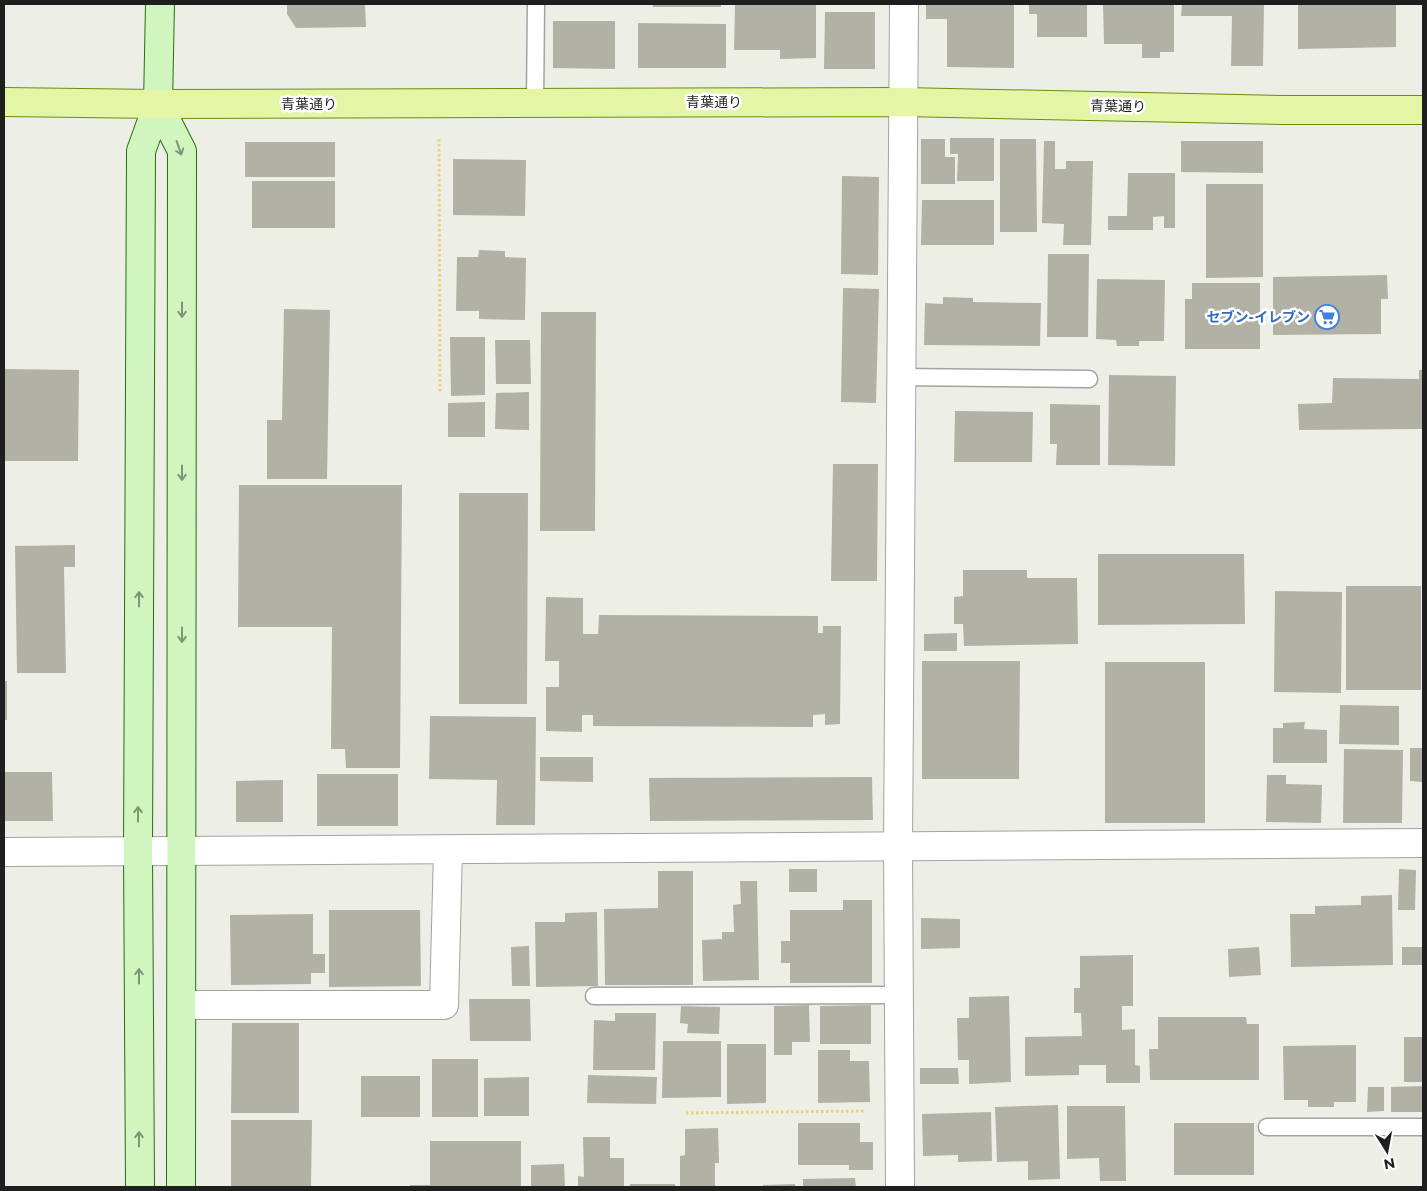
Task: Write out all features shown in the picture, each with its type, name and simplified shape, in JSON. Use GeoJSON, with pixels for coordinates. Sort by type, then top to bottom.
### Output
{"type":"FeatureCollection","features":[{"type":"Feature","properties":{"kind":"main road","name":"青葉通り"},"geometry":{"type":"LineString","coordinates":[[4,102],[158,104],[903,102],[1284,110],[1423,110]]}},
{"type":"Feature","properties":{"kind":"street"},"geometry":{"type":"LineString","coordinates":[[140,1187],[138,851],[141,151],[158,104],[160,4]]}},
{"type":"Feature","properties":{"kind":"street"},"geometry":{"type":"LineString","coordinates":[[900,1187],[898,846],[904,4]]}},
{"type":"Feature","properties":{"kind":"street"},"geometry":{"type":"LineString","coordinates":[[158,104],[182,152],[181,1187]]}},
{"type":"Feature","properties":{"kind":"street"},"geometry":{"type":"LineString","coordinates":[[4,852],[1423,843]]}},
{"type":"Feature","properties":{"kind":"street"},"geometry":{"type":"LineString","coordinates":[[182,1005],[444,1005],[448,850]]}},
{"type":"Feature","properties":{"kind":"lane"},"geometry":{"type":"LineString","coordinates":[[535,103],[536,4]]}},
{"type":"Feature","properties":{"kind":"lane"},"geometry":{"type":"LineString","coordinates":[[901,377],[1089,379]]}},
{"type":"Feature","properties":{"kind":"lane"},"geometry":{"type":"LineString","coordinates":[[594,996],[899,995]]}},
{"type":"Feature","properties":{"kind":"lane"},"geometry":{"type":"LineString","coordinates":[[1267,1127],[1423,1127]]}},
{"type":"Feature","properties":{"kind":"path"},"geometry":{"type":"LineString","coordinates":[[439,104],[440,393]]}},
{"type":"Feature","properties":{"kind":"path"},"geometry":{"type":"LineString","coordinates":[[686,1113],[899,1111]]}},
{"type":"Feature","properties":{"kind":"building"},"geometry":{"type":"Polygon","coordinates":[[[287,4],[365,4],[366,27],[296,28],[287,14],[287,4]]]}},
{"type":"Feature","properties":{"kind":"building"},"geometry":{"type":"Polygon","coordinates":[[[653,4],[721,4],[721,7],[653,7],[653,4]]]}},
{"type":"Feature","properties":{"kind":"building"},"geometry":{"type":"Polygon","coordinates":[[[735,4],[816,4],[816,58],[780,59],[780,50],[734,50],[735,4]]]}},
{"type":"Feature","properties":{"kind":"building"},"geometry":{"type":"Polygon","coordinates":[[[926,4],[1014,4],[1014,68],[947,67],[947,19],[926,19],[926,4]]]}},
{"type":"Feature","properties":{"kind":"building"},"geometry":{"type":"Polygon","coordinates":[[[1029,4],[1087,4],[1087,37],[1037,37],[1037,14],[1029,14],[1029,4]]]}},
{"type":"Feature","properties":{"kind":"building"},"geometry":{"type":"Polygon","coordinates":[[[1103,4],[1174,4],[1174,52],[1160,52],[1160,58],[1142,58],[1142,44],[1104,44],[1103,4]]]}},
{"type":"Feature","properties":{"kind":"building"},"geometry":{"type":"Polygon","coordinates":[[[1182,4],[1264,4],[1263,66],[1231,66],[1232,16],[1181,16],[1182,4]]]}},
{"type":"Feature","properties":{"kind":"building"},"geometry":{"type":"Polygon","coordinates":[[[1298,4],[1396,4],[1396,47],[1298,49],[1298,4]]]}},
{"type":"Feature","properties":{"kind":"building"},"geometry":{"type":"Polygon","coordinates":[[[825,12],[875,12],[875,69],[824,69],[825,12]]]}},
{"type":"Feature","properties":{"kind":"building"},"geometry":{"type":"Polygon","coordinates":[[[553,21],[615,21],[615,69],[553,68],[553,21]]]}},
{"type":"Feature","properties":{"kind":"building"},"geometry":{"type":"Polygon","coordinates":[[[638,23],[726,24],[726,68],[638,68],[638,23]]]}},
{"type":"Feature","properties":{"kind":"building"},"geometry":{"type":"Polygon","coordinates":[[[950,138],[994,138],[994,181],[957,181],[958,154],[950,154],[950,138]]]}},
{"type":"Feature","properties":{"kind":"building"},"geometry":{"type":"Polygon","coordinates":[[[921,139],[945,139],[945,157],[955,157],[955,184],[921,184],[921,139]]]}},
{"type":"Feature","properties":{"kind":"building"},"geometry":{"type":"Polygon","coordinates":[[[1000,139],[1036,139],[1037,232],[1000,232],[1000,139]]]}},
{"type":"Feature","properties":{"kind":"building"},"geometry":{"type":"Polygon","coordinates":[[[1044,141],[1055,141],[1055,169],[1066,169],[1066,161],[1093,161],[1091,245],[1063,245],[1064,224],[1042,223],[1044,141]]]}},
{"type":"Feature","properties":{"kind":"building"},"geometry":{"type":"Polygon","coordinates":[[[1181,141],[1263,141],[1263,173],[1181,172],[1181,141]]]}},
{"type":"Feature","properties":{"kind":"building"},"geometry":{"type":"Polygon","coordinates":[[[245,142],[335,142],[335,177],[245,177],[245,142]]]}},
{"type":"Feature","properties":{"kind":"building"},"geometry":{"type":"Polygon","coordinates":[[[453,159],[526,160],[525,216],[453,215],[453,159]]]}},
{"type":"Feature","properties":{"kind":"building"},"geometry":{"type":"Polygon","coordinates":[[[1128,173],[1175,173],[1175,228],[1164,228],[1164,216],[1153,217],[1153,230],[1108,230],[1108,216],[1127,216],[1128,173]]]}},
{"type":"Feature","properties":{"kind":"building"},"geometry":{"type":"Polygon","coordinates":[[[842,176],[879,177],[878,275],[841,274],[842,176]]]}},
{"type":"Feature","properties":{"kind":"building"},"geometry":{"type":"Polygon","coordinates":[[[252,181],[335,181],[335,228],[252,228],[252,181]]]}},
{"type":"Feature","properties":{"kind":"building"},"geometry":{"type":"Polygon","coordinates":[[[1206,184],[1263,184],[1263,277],[1206,278],[1206,184]]]}},
{"type":"Feature","properties":{"kind":"building"},"geometry":{"type":"Polygon","coordinates":[[[922,200],[994,200],[994,245],[921,245],[922,200]]]}},
{"type":"Feature","properties":{"kind":"building"},"geometry":{"type":"Polygon","coordinates":[[[479,250],[505,251],[505,257],[526,258],[525,320],[479,319],[479,311],[456,311],[457,257],[478,257],[479,250]]]}},
{"type":"Feature","properties":{"kind":"building"},"geometry":{"type":"Polygon","coordinates":[[[1048,254],[1089,254],[1088,337],[1047,337],[1048,254]]]}},
{"type":"Feature","properties":{"kind":"building","name":"セブン-イレブン"},"geometry":{"type":"Polygon","coordinates":[[[1387,275],[1388,299],[1381,299],[1381,334],[1273,335],[1273,277],[1387,275]]]}},
{"type":"Feature","properties":{"kind":"building"},"geometry":{"type":"Polygon","coordinates":[[[1097,279],[1165,280],[1164,341],[1139,341],[1139,346],[1117,346],[1116,340],[1096,339],[1097,279]]]}},
{"type":"Feature","properties":{"kind":"building"},"geometry":{"type":"Polygon","coordinates":[[[1192,283],[1260,283],[1260,349],[1185,349],[1185,299],[1192,299],[1192,283]]]}},
{"type":"Feature","properties":{"kind":"building"},"geometry":{"type":"Polygon","coordinates":[[[843,288],[879,289],[876,403],[841,402],[843,288]]]}},
{"type":"Feature","properties":{"kind":"building"},"geometry":{"type":"Polygon","coordinates":[[[943,297],[973,298],[973,302],[1041,303],[1040,346],[924,345],[925,303],[943,304],[943,297]]]}},
{"type":"Feature","properties":{"kind":"building"},"geometry":{"type":"Polygon","coordinates":[[[284,309],[330,310],[327,479],[267,479],[267,420],[282,420],[284,309]]]}},
{"type":"Feature","properties":{"kind":"building"},"geometry":{"type":"Polygon","coordinates":[[[541,312],[596,312],[595,531],[540,531],[541,312]]]}},
{"type":"Feature","properties":{"kind":"building"},"geometry":{"type":"Polygon","coordinates":[[[450,337],[485,337],[485,395],[451,396],[450,337]]]}},
{"type":"Feature","properties":{"kind":"building"},"geometry":{"type":"Polygon","coordinates":[[[495,340],[530,340],[531,384],[496,384],[495,340]]]}},
{"type":"Feature","properties":{"kind":"building"},"geometry":{"type":"Polygon","coordinates":[[[4,369],[79,370],[78,461],[4,461],[4,369]]]}},
{"type":"Feature","properties":{"kind":"building"},"geometry":{"type":"Polygon","coordinates":[[[1419,370],[1423,370],[1423,429],[1299,430],[1298,404],[1332,403],[1333,378],[1419,379],[1419,370]]]}},
{"type":"Feature","properties":{"kind":"building"},"geometry":{"type":"Polygon","coordinates":[[[1109,375],[1176,376],[1175,466],[1108,465],[1109,375]]]}},
{"type":"Feature","properties":{"kind":"building"},"geometry":{"type":"Polygon","coordinates":[[[529,392],[529,430],[495,429],[496,393],[529,392]]]}},
{"type":"Feature","properties":{"kind":"building"},"geometry":{"type":"Polygon","coordinates":[[[485,402],[485,437],[448,437],[448,403],[485,402]]]}},
{"type":"Feature","properties":{"kind":"building"},"geometry":{"type":"Polygon","coordinates":[[[1050,404],[1100,405],[1100,465],[1056,465],[1057,444],[1050,444],[1050,404]]]}},
{"type":"Feature","properties":{"kind":"building"},"geometry":{"type":"Polygon","coordinates":[[[955,411],[1033,412],[1032,462],[954,462],[955,411]]]}},
{"type":"Feature","properties":{"kind":"building"},"geometry":{"type":"Polygon","coordinates":[[[833,464],[878,464],[877,581],[831,581],[833,464]]]}},
{"type":"Feature","properties":{"kind":"building"},"geometry":{"type":"Polygon","coordinates":[[[239,485],[402,485],[400,768],[346,768],[345,749],[331,749],[332,627],[238,627],[239,485]]]}},
{"type":"Feature","properties":{"kind":"building"},"geometry":{"type":"Polygon","coordinates":[[[459,493],[528,493],[527,704],[459,704],[459,493]]]}},
{"type":"Feature","properties":{"kind":"building"},"geometry":{"type":"Polygon","coordinates":[[[75,545],[75,567],[64,567],[66,673],[17,673],[15,546],[75,545]]]}},
{"type":"Feature","properties":{"kind":"building"},"geometry":{"type":"Polygon","coordinates":[[[1098,554],[1244,554],[1245,624],[1098,625],[1098,554]]]}},
{"type":"Feature","properties":{"kind":"building"},"geometry":{"type":"Polygon","coordinates":[[[963,570],[1027,570],[1027,578],[1077,578],[1078,644],[964,646],[963,624],[954,624],[954,597],[963,596],[963,570]]]}},
{"type":"Feature","properties":{"kind":"building"},"geometry":{"type":"Polygon","coordinates":[[[1346,586],[1421,586],[1421,690],[1346,690],[1346,586]]]}},
{"type":"Feature","properties":{"kind":"building"},"geometry":{"type":"Polygon","coordinates":[[[1275,591],[1342,592],[1341,693],[1274,692],[1275,591]]]}},
{"type":"Feature","properties":{"kind":"building"},"geometry":{"type":"Polygon","coordinates":[[[546,597],[583,598],[583,634],[598,634],[599,615],[818,616],[818,633],[823,633],[823,626],[841,626],[840,724],[825,725],[825,714],[813,715],[813,727],[593,726],[593,715],[582,715],[582,732],[546,731],[546,687],[559,687],[559,661],[545,661],[546,597]]]}},
{"type":"Feature","properties":{"kind":"building"},"geometry":{"type":"Polygon","coordinates":[[[957,633],[957,651],[924,651],[924,634],[957,633]]]}},
{"type":"Feature","properties":{"kind":"building"},"geometry":{"type":"Polygon","coordinates":[[[922,661],[1020,661],[1019,779],[922,779],[922,661]]]}},
{"type":"Feature","properties":{"kind":"building"},"geometry":{"type":"Polygon","coordinates":[[[1105,662],[1205,662],[1205,823],[1105,823],[1105,662]]]}},
{"type":"Feature","properties":{"kind":"building"},"geometry":{"type":"Polygon","coordinates":[[[4,681],[7,681],[7,720],[4,720],[4,681]]]}},
{"type":"Feature","properties":{"kind":"building"},"geometry":{"type":"Polygon","coordinates":[[[1340,705],[1399,706],[1399,745],[1339,744],[1340,705]]]}},
{"type":"Feature","properties":{"kind":"building"},"geometry":{"type":"Polygon","coordinates":[[[430,716],[536,717],[535,825],[496,825],[497,780],[429,779],[430,716]]]}},
{"type":"Feature","properties":{"kind":"building"},"geometry":{"type":"Polygon","coordinates":[[[1305,722],[1304,729],[1327,730],[1327,763],[1273,763],[1273,728],[1283,728],[1283,723],[1305,722]]]}},
{"type":"Feature","properties":{"kind":"building"},"geometry":{"type":"Polygon","coordinates":[[[1410,748],[1423,748],[1423,782],[1410,781],[1410,748]]]}},
{"type":"Feature","properties":{"kind":"building"},"geometry":{"type":"Polygon","coordinates":[[[1344,749],[1403,750],[1402,823],[1343,823],[1344,749]]]}},
{"type":"Feature","properties":{"kind":"building"},"geometry":{"type":"Polygon","coordinates":[[[540,757],[593,757],[593,782],[540,781],[540,757]]]}},
{"type":"Feature","properties":{"kind":"building"},"geometry":{"type":"Polygon","coordinates":[[[4,772],[52,772],[53,821],[4,821],[4,772]]]}},
{"type":"Feature","properties":{"kind":"building"},"geometry":{"type":"Polygon","coordinates":[[[317,774],[398,774],[398,826],[317,826],[317,774]]]}},
{"type":"Feature","properties":{"kind":"building"},"geometry":{"type":"Polygon","coordinates":[[[1267,775],[1286,775],[1286,784],[1322,785],[1321,823],[1266,822],[1267,775]]]}},
{"type":"Feature","properties":{"kind":"building"},"geometry":{"type":"Polygon","coordinates":[[[872,777],[873,820],[650,821],[649,778],[872,777]]]}},
{"type":"Feature","properties":{"kind":"building"},"geometry":{"type":"Polygon","coordinates":[[[283,780],[283,822],[236,822],[236,781],[283,780]]]}},
{"type":"Feature","properties":{"kind":"building"},"geometry":{"type":"Polygon","coordinates":[[[789,869],[817,869],[817,892],[789,892],[789,869]]]}},
{"type":"Feature","properties":{"kind":"building"},"geometry":{"type":"Polygon","coordinates":[[[1399,869],[1416,870],[1415,910],[1398,910],[1399,869]]]}},
{"type":"Feature","properties":{"kind":"building"},"geometry":{"type":"Polygon","coordinates":[[[658,871],[693,871],[693,985],[605,985],[604,909],[658,908],[658,871]]]}},
{"type":"Feature","properties":{"kind":"building"},"geometry":{"type":"Polygon","coordinates":[[[740,881],[757,881],[759,980],[703,981],[702,940],[722,939],[722,932],[734,932],[733,905],[741,904],[740,881]]]}},
{"type":"Feature","properties":{"kind":"building"},"geometry":{"type":"Polygon","coordinates":[[[1392,895],[1393,965],[1291,967],[1290,914],[1315,914],[1315,906],[1361,905],[1361,896],[1392,895]]]}},
{"type":"Feature","properties":{"kind":"building"},"geometry":{"type":"Polygon","coordinates":[[[843,900],[872,900],[872,983],[790,983],[790,963],[781,963],[781,941],[790,941],[790,910],[843,910],[843,900]]]}},
{"type":"Feature","properties":{"kind":"building"},"geometry":{"type":"Polygon","coordinates":[[[329,910],[420,910],[421,986],[329,987],[329,910]]]}},
{"type":"Feature","properties":{"kind":"building"},"geometry":{"type":"Polygon","coordinates":[[[597,912],[598,986],[536,987],[535,922],[565,922],[565,913],[597,912]]]}},
{"type":"Feature","properties":{"kind":"building"},"geometry":{"type":"Polygon","coordinates":[[[313,914],[313,954],[325,954],[325,973],[311,973],[311,984],[231,985],[230,915],[313,914]]]}},
{"type":"Feature","properties":{"kind":"building"},"geometry":{"type":"Polygon","coordinates":[[[921,918],[960,919],[960,948],[921,949],[921,918]]]}},
{"type":"Feature","properties":{"kind":"building"},"geometry":{"type":"Polygon","coordinates":[[[529,946],[530,986],[512,986],[511,947],[529,946]]]}},
{"type":"Feature","properties":{"kind":"building"},"geometry":{"type":"Polygon","coordinates":[[[1259,947],[1261,975],[1229,977],[1228,949],[1259,947]]]}},
{"type":"Feature","properties":{"kind":"building"},"geometry":{"type":"Polygon","coordinates":[[[1402,947],[1423,947],[1423,965],[1402,965],[1402,947]]]}},
{"type":"Feature","properties":{"kind":"building"},"geometry":{"type":"Polygon","coordinates":[[[1133,955],[1133,1006],[1122,1006],[1122,1030],[1135,1029],[1135,1065],[1140,1066],[1140,1083],[1106,1083],[1106,1065],[1079,1065],[1079,1075],[1025,1076],[1025,1037],[1082,1036],[1081,1013],[1074,1013],[1074,988],[1080,988],[1080,956],[1133,955]]]}},
{"type":"Feature","properties":{"kind":"building"},"geometry":{"type":"Polygon","coordinates":[[[1009,996],[1011,1082],[969,1084],[969,1060],[958,1060],[957,1018],[969,1018],[969,997],[1009,996]]]}},
{"type":"Feature","properties":{"kind":"building"},"geometry":{"type":"Polygon","coordinates":[[[469,999],[530,999],[531,1041],[470,1041],[469,999]]]}},
{"type":"Feature","properties":{"kind":"building"},"geometry":{"type":"Polygon","coordinates":[[[809,1005],[810,1042],[792,1042],[792,1055],[774,1055],[774,1006],[809,1005]]]}},
{"type":"Feature","properties":{"kind":"building"},"geometry":{"type":"Polygon","coordinates":[[[871,1005],[871,1044],[820,1044],[820,1006],[871,1005]]]}},
{"type":"Feature","properties":{"kind":"building"},"geometry":{"type":"Polygon","coordinates":[[[681,1006],[720,1007],[719,1034],[687,1033],[688,1024],[680,1023],[681,1006]]]}},
{"type":"Feature","properties":{"kind":"building"},"geometry":{"type":"Polygon","coordinates":[[[615,1013],[656,1013],[655,1070],[593,1070],[594,1020],[615,1021],[615,1013]]]}},
{"type":"Feature","properties":{"kind":"building"},"geometry":{"type":"Polygon","coordinates":[[[1158,1017],[1246,1017],[1247,1024],[1259,1024],[1259,1080],[1150,1080],[1149,1049],[1158,1049],[1158,1017]]]}},
{"type":"Feature","properties":{"kind":"building"},"geometry":{"type":"Polygon","coordinates":[[[232,1023],[299,1023],[299,1113],[231,1113],[232,1023]]]}},
{"type":"Feature","properties":{"kind":"building"},"geometry":{"type":"Polygon","coordinates":[[[1404,1037],[1423,1037],[1423,1082],[1404,1082],[1404,1037]]]}},
{"type":"Feature","properties":{"kind":"building"},"geometry":{"type":"Polygon","coordinates":[[[663,1041],[721,1041],[721,1097],[662,1098],[663,1041]]]}},
{"type":"Feature","properties":{"kind":"building"},"geometry":{"type":"Polygon","coordinates":[[[727,1044],[766,1044],[766,1103],[727,1104],[727,1044]]]}},
{"type":"Feature","properties":{"kind":"building"},"geometry":{"type":"Polygon","coordinates":[[[1356,1045],[1356,1102],[1334,1102],[1334,1107],[1308,1107],[1308,1100],[1284,1100],[1283,1046],[1356,1045]]]}},
{"type":"Feature","properties":{"kind":"building"},"geometry":{"type":"Polygon","coordinates":[[[818,1050],[850,1050],[850,1061],[869,1061],[870,1102],[818,1103],[818,1050]]]}},
{"type":"Feature","properties":{"kind":"building"},"geometry":{"type":"Polygon","coordinates":[[[432,1059],[478,1059],[478,1117],[432,1117],[432,1059]]]}},
{"type":"Feature","properties":{"kind":"building"},"geometry":{"type":"Polygon","coordinates":[[[920,1068],[958,1068],[959,1084],[920,1084],[920,1068]]]}},
{"type":"Feature","properties":{"kind":"building"},"geometry":{"type":"Polygon","coordinates":[[[588,1075],[657,1077],[656,1104],[587,1103],[588,1075]]]}},
{"type":"Feature","properties":{"kind":"building"},"geometry":{"type":"Polygon","coordinates":[[[361,1076],[420,1076],[420,1117],[361,1117],[361,1076]]]}},
{"type":"Feature","properties":{"kind":"building"},"geometry":{"type":"Polygon","coordinates":[[[529,1077],[529,1116],[484,1116],[484,1078],[529,1077]]]}},
{"type":"Feature","properties":{"kind":"building"},"geometry":{"type":"Polygon","coordinates":[[[1423,1086],[1423,1112],[1391,1112],[1391,1087],[1423,1086]]]}},
{"type":"Feature","properties":{"kind":"building"},"geometry":{"type":"Polygon","coordinates":[[[1368,1087],[1384,1087],[1384,1111],[1367,1112],[1368,1087]]]}},
{"type":"Feature","properties":{"kind":"building"},"geometry":{"type":"Polygon","coordinates":[[[1058,1105],[1060,1179],[1028,1180],[1028,1161],[997,1162],[995,1107],[1058,1105]]]}},
{"type":"Feature","properties":{"kind":"building"},"geometry":{"type":"Polygon","coordinates":[[[1067,1106],[1125,1106],[1126,1181],[1100,1181],[1099,1158],[1067,1159],[1067,1106]]]}},
{"type":"Feature","properties":{"kind":"building"},"geometry":{"type":"Polygon","coordinates":[[[991,1112],[992,1161],[958,1162],[958,1155],[923,1156],[922,1114],[991,1112]]]}},
{"type":"Feature","properties":{"kind":"building"},"geometry":{"type":"Polygon","coordinates":[[[231,1120],[312,1120],[311,1187],[231,1187],[231,1120]]]}},
{"type":"Feature","properties":{"kind":"building"},"geometry":{"type":"Polygon","coordinates":[[[798,1123],[860,1123],[860,1142],[873,1142],[873,1170],[849,1170],[849,1165],[798,1165],[798,1123]]]}},
{"type":"Feature","properties":{"kind":"building"},"geometry":{"type":"Polygon","coordinates":[[[1174,1123],[1254,1123],[1254,1175],[1174,1175],[1174,1123]]]}},
{"type":"Feature","properties":{"kind":"building"},"geometry":{"type":"Polygon","coordinates":[[[718,1128],[719,1163],[715,1163],[715,1187],[680,1187],[680,1156],[685,1155],[685,1129],[718,1128]]]}},
{"type":"Feature","properties":{"kind":"building"},"geometry":{"type":"Polygon","coordinates":[[[583,1137],[610,1137],[610,1158],[624,1158],[624,1187],[578,1187],[578,1176],[584,1177],[583,1137]]]}},
{"type":"Feature","properties":{"kind":"building"},"geometry":{"type":"Polygon","coordinates":[[[430,1141],[521,1141],[521,1187],[410,1187],[410,1185],[430,1185],[430,1141]]]}},
{"type":"Feature","properties":{"kind":"building"},"geometry":{"type":"Polygon","coordinates":[[[564,1164],[565,1187],[531,1187],[531,1165],[564,1164]]]}},
{"type":"Feature","properties":{"kind":"building"},"geometry":{"type":"Polygon","coordinates":[[[855,1178],[856,1187],[803,1187],[803,1179],[855,1178]]]}},
{"type":"Feature","properties":{"kind":"building"},"geometry":{"type":"Polygon","coordinates":[[[630,1184],[675,1184],[675,1187],[630,1187],[630,1184]]]}},
{"type":"Feature","properties":{"kind":"building"},"geometry":{"type":"Polygon","coordinates":[[[795,1184],[795,1187],[763,1187],[763,1185],[795,1184]]]}},
{"type":"Feature","properties":{"kind":"place","name":"セブン-イレブン"},"geometry":{"type":"Point","coordinates":[1327,317]}}]}
